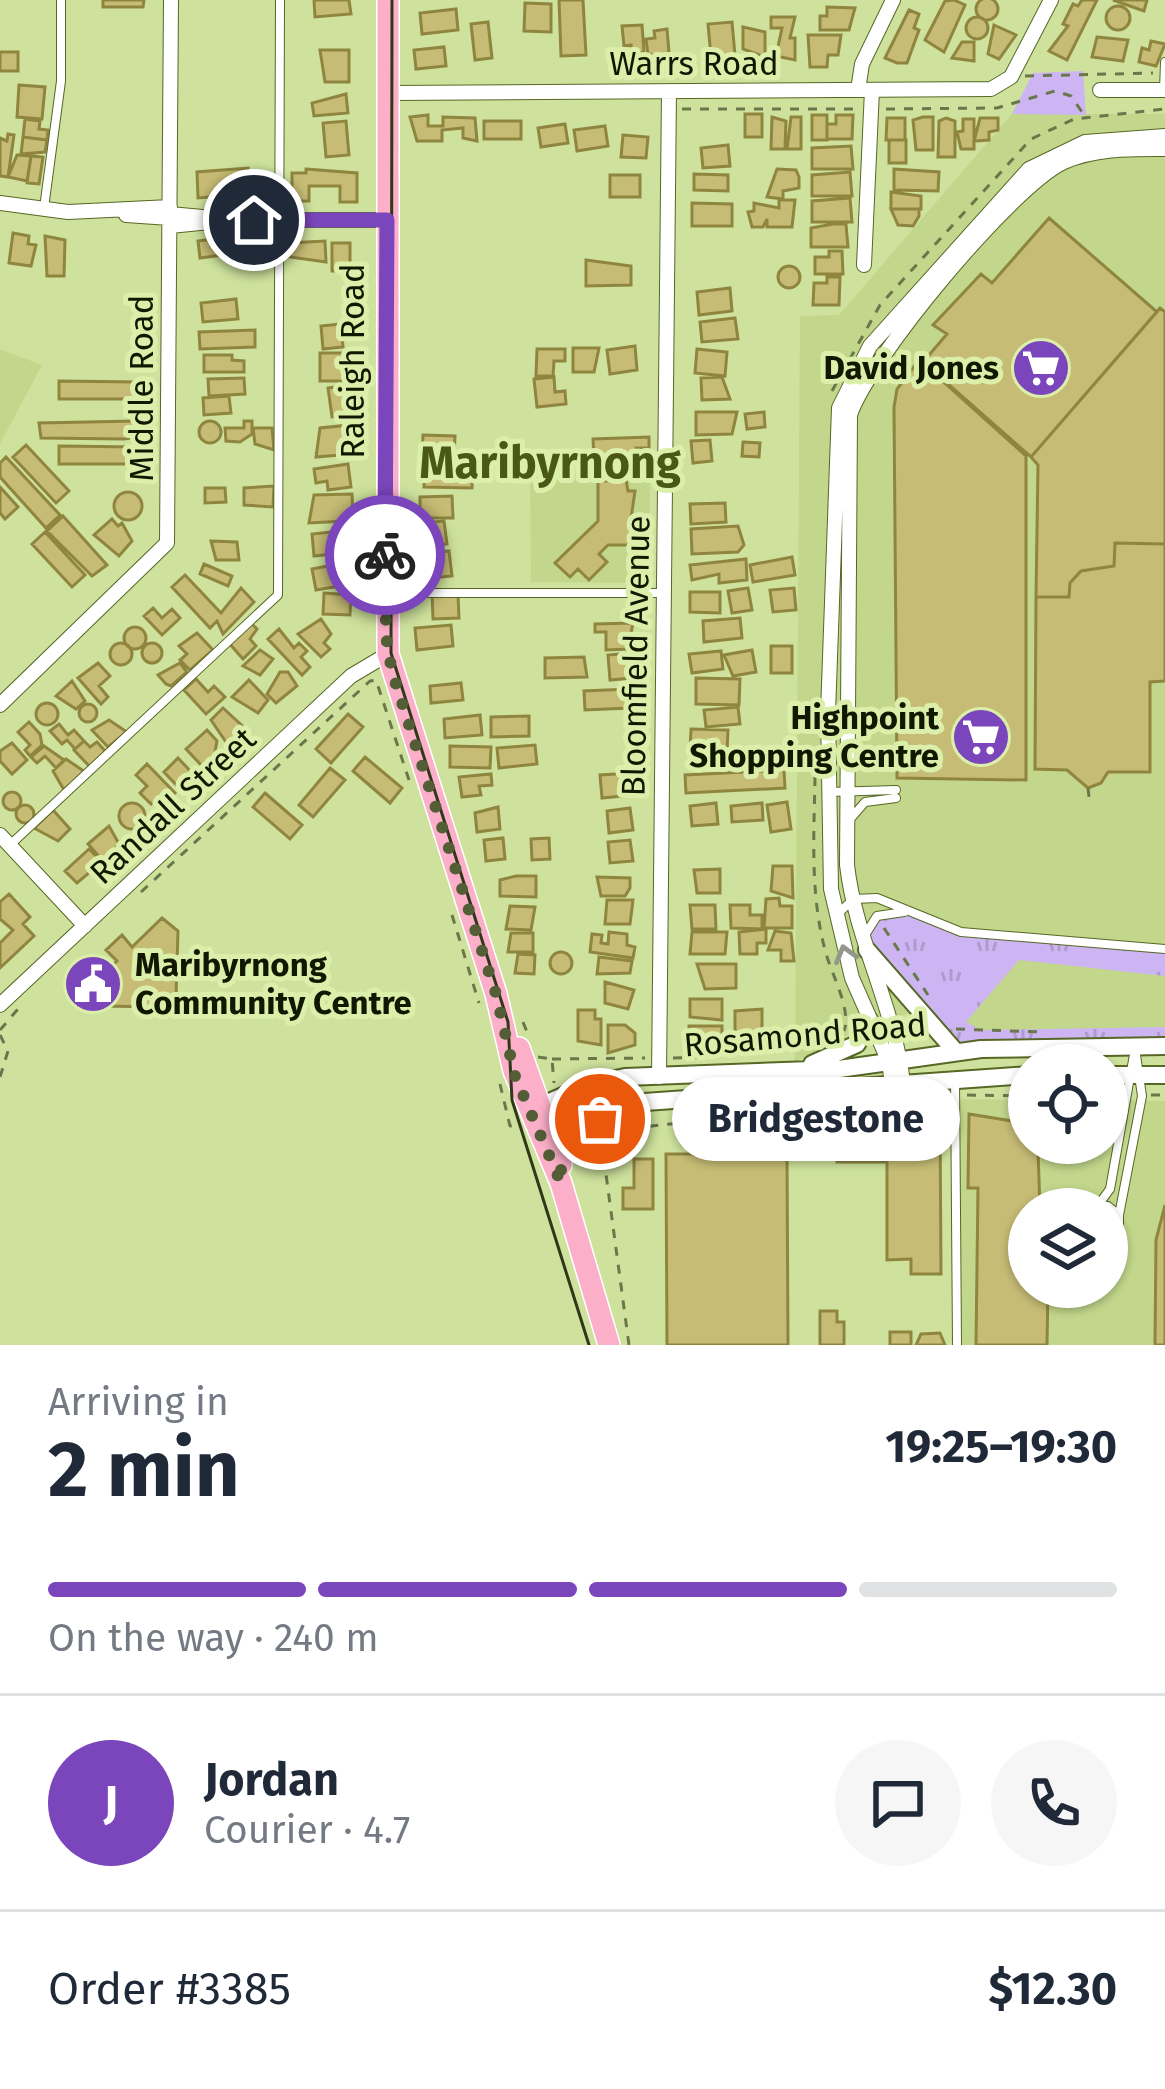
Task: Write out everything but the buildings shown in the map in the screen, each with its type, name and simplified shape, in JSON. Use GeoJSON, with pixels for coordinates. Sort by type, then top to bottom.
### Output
{"type":"FeatureCollection","features":[{"type":"Feature","properties":{"kind":"main road","name":"Raleigh Road"},"geometry":{"type":"LineString","coordinates":[[388,0],[388,654],[561,1183],[609,1345]]}},
{"type":"Feature","properties":{"kind":"main road","name":"Raleigh Road"},"geometry":{"type":"LineString","coordinates":[[538,1114],[561,1160],[561,1183]]}},
{"type":"Feature","properties":{"kind":"street","name":"Middle Road"},"geometry":{"type":"LineString","coordinates":[[0,705],[167,543],[171,0]]}},
{"type":"Feature","properties":{"kind":"street"},"geometry":{"type":"LineString","coordinates":[[864,265],[866,90],[862,64],[892,0]]}},
{"type":"Feature","properties":{"kind":"street"},"geometry":{"type":"LineString","coordinates":[[1006,82],[1051,0]]}},
{"type":"Feature","properties":{"kind":"street","name":"Warrs Road"},"geometry":{"type":"LineString","coordinates":[[388,93],[866,90],[1006,82]]}},
{"type":"Feature","properties":{"kind":"street"},"geometry":{"type":"LineString","coordinates":[[1100,90],[1165,90]]}},
{"type":"Feature","properties":{"kind":"street","name":"Bloomfield Avenue"},"geometry":{"type":"LineString","coordinates":[[667,1077],[664,593],[669,91]]}},
{"type":"Feature","properties":{"kind":"street"},"geometry":{"type":"LineString","coordinates":[[900,1089],[893,1016],[853,899],[846,836],[835,426],[852,374],[1006,192],[1040,161],[1070,146],[1103,138],[1165,136]]}},
{"type":"Feature","properties":{"kind":"street"},"geometry":{"type":"LineString","coordinates":[[895,1061],[869,1020],[836,916],[829,792],[840,512],[850,415],[863,381],[892,339],[1022,194],[1052,169],[1092,153],[1165,149]]}},
{"type":"Feature","properties":{"kind":"street"},"geometry":{"type":"LineString","coordinates":[[0,203],[230,220],[387,220]]}},
{"type":"Feature","properties":{"kind":"street","name":"Randall Street"},"geometry":{"type":"LineString","coordinates":[[0,1005],[351,676],[388,654]]}},
{"type":"Feature","properties":{"kind":"street"},"geometry":{"type":"LineString","coordinates":[[5,840],[85,926]]}},
{"type":"Feature","properties":{"kind":"street"},"geometry":{"type":"LineString","coordinates":[[867,950],[956,1052]]}},
{"type":"Feature","properties":{"kind":"street"},"geometry":{"type":"LineString","coordinates":[[794,1070],[857,1044],[869,1020]]}},
{"type":"Feature","properties":{"kind":"street","name":"Rosamond Road"},"geometry":{"type":"LineString","coordinates":[[538,1114],[609,1080],[794,1070],[956,1052],[1165,1046]]}},
{"type":"Feature","properties":{"kind":"street"},"geometry":{"type":"LineString","coordinates":[[742,1071],[743,1097]]}},
{"type":"Feature","properties":{"kind":"street"},"geometry":{"type":"LineString","coordinates":[[1128,1075],[1165,1075]]}},
{"type":"Feature","properties":{"kind":"street"},"geometry":{"type":"LineString","coordinates":[[667,1077],[676,1100]]}},
{"type":"Feature","properties":{"kind":"street","name":"Rosamond Road"},"geometry":{"type":"LineString","coordinates":[[538,1114],[676,1100],[955,1086],[1008,1079]]}},
{"type":"Feature","properties":{"kind":"street"},"geometry":{"type":"LineString","coordinates":[[561,1160],[586,1130],[620,1105]]}},
{"type":"Feature","properties":{"kind":"lane"},"geometry":{"type":"LineString","coordinates":[[44,209],[61,81],[62,0]]}},
{"type":"Feature","properties":{"kind":"lane"},"geometry":{"type":"LineString","coordinates":[[5,840],[278,595],[280,0]]}},
{"type":"Feature","properties":{"kind":"lane"},"geometry":{"type":"LineString","coordinates":[[1165,62],[1165,90]]}},
{"type":"Feature","properties":{"kind":"lane"},"geometry":{"type":"LineString","coordinates":[[385,594],[664,593]]}},
{"type":"Feature","properties":{"kind":"lane"},"geometry":{"type":"LineString","coordinates":[[829,792],[896,794],[861,804],[846,836]]}},
{"type":"Feature","properties":{"kind":"lane"},"geometry":{"type":"LineString","coordinates":[[836,916],[853,899],[877,898],[916,917]]}},
{"type":"Feature","properties":{"kind":"lane"},"geometry":{"type":"LineString","coordinates":[[867,950],[866,928],[874,918],[893,911],[961,932],[1165,949]]}},
{"type":"Feature","properties":{"kind":"lane"},"geometry":{"type":"LineString","coordinates":[[1122,1188],[1135,1046]]}},
{"type":"Feature","properties":{"kind":"lane"},"geometry":{"type":"LineString","coordinates":[[1128,1103],[1135,1075]]}},
{"type":"Feature","properties":{"kind":"lane"},"geometry":{"type":"LineString","coordinates":[[955,1086],[957,1345]]}},
{"type":"Feature","properties":{"kind":"path"},"geometry":{"type":"LineString","coordinates":[[1006,82],[1060,71],[1165,73]]}},
{"type":"Feature","properties":{"kind":"path"},"geometry":{"type":"LineString","coordinates":[[827,406],[845,361],[880,305],[1031,139],[1074,118],[1165,109]]}},
{"type":"Feature","properties":{"kind":"path"},"geometry":{"type":"LineString","coordinates":[[136,894],[154,885],[370,682],[376,680],[410,782]]}},
{"type":"Feature","properties":{"kind":"path"},"geometry":{"type":"LineString","coordinates":[[815,773],[818,920],[848,1017],[843,1030],[857,1044]]}},
{"type":"Feature","properties":{"kind":"path"},"geometry":{"type":"LineString","coordinates":[[1088,788],[1089,797]]}},
{"type":"Feature","properties":{"kind":"path"},"geometry":{"type":"LineString","coordinates":[[448,902],[485,1022]]}},
{"type":"Feature","properties":{"kind":"path"},"geometry":{"type":"LineString","coordinates":[[874,918],[896,940],[932,1003]]}},
{"type":"Feature","properties":{"kind":"path"},"geometry":{"type":"LineString","coordinates":[[0,1077],[8,1051],[0,1032],[17,1014],[19,1004]]}},
{"type":"Feature","properties":{"kind":"path"},"geometry":{"type":"LineString","coordinates":[[936,1029],[945,1024],[957,1029],[1054,1032]]}},
{"type":"Feature","properties":{"kind":"path"},"geometry":{"type":"LineString","coordinates":[[500,1077],[499,1097],[510,1126],[538,1114]]}},
{"type":"Feature","properties":{"kind":"path"},"geometry":{"type":"LineString","coordinates":[[955,1086],[1008,1093]]}},
{"type":"Feature","properties":{"kind":"path"},"geometry":{"type":"LineString","coordinates":[[629,1345],[603,1152],[622,1130],[900,1089]]}},
{"type":"Feature","properties":{"kind":"shaded area","name":"Highpoint Shopping Centre"},"geometry":{"type":"Polygon","coordinates":[[[1012,114],[1165,114],[1165,1032],[972,1038],[933,1004],[841,1038],[795,1062],[800,316],[839,315],[1012,114]]]}},
{"type":"Feature","properties":{"kind":"shaded area"},"geometry":{"type":"Polygon","coordinates":[[[0,349],[42,365],[0,444],[0,349]]]}},
{"type":"Feature","properties":{"kind":"shaded area"},"geometry":{"type":"Polygon","coordinates":[[[530,474],[650,474],[649,583],[531,582],[530,474]]]}},
{"type":"Feature","properties":{"kind":"shaded area"},"geometry":{"type":"Polygon","coordinates":[[[956,1099],[1008,1100],[1008,1164],[1128,1164],[1128,1100],[1165,1101],[1165,1345],[954,1345],[956,1099]]]}},
{"type":"Feature","properties":{"kind":"green space"},"geometry":{"type":"Polygon","coordinates":[[[1083,71],[1086,115],[1012,114],[1033,73],[1083,71]]]}},
{"type":"Feature","properties":{"kind":"green space"},"geometry":{"type":"Polygon","coordinates":[[[902,912],[948,929],[1165,949],[1165,976],[1019,960],[966,1022],[981,1030],[1165,1027],[1165,1046],[1008,1044],[1008,1051],[956,1052],[867,950],[870,922],[902,912]]]}},
{"type":"Feature","properties":{"kind":"tram line"},"geometry":{"type":"LineString","coordinates":[[392,0],[391,653],[508,1022],[512,1100],[589,1345]]}},
{"type":"Feature","properties":{"kind":"way so far"},"geometry":{"type":"LineString","coordinates":[[385,555],[386,636],[392,672],[496,994],[515,1076],[561,1183],[561,1160],[600,1119]]}},
{"type":"Feature","properties":{"kind":"place","name":"David Jones"},"geometry":{"type":"Point","coordinates":[1041,368]}},
{"type":"Feature","properties":{"kind":"place","name":"Highpoint Shopping Centre"},"geometry":{"type":"Point","coordinates":[981,737]}},
{"type":"Feature","properties":{"kind":"place","name":"Maribyrnong Community Centre"},"geometry":{"type":"Point","coordinates":[93,984]}},
{"type":"Feature","properties":{"kind":"place","name":"Bridgestone"},"geometry":{"type":"Point","coordinates":[600,1119]}},
{"type":"Feature","properties":{"kind":"district","name":"Maribyrnong"},"geometry":{"type":"Point","coordinates":[550,463]}},
{"type":"Feature","properties":{"kind":"route"},"geometry":{"type":"LineString","coordinates":[[254,220],[387,220],[385,555]]}}]}
